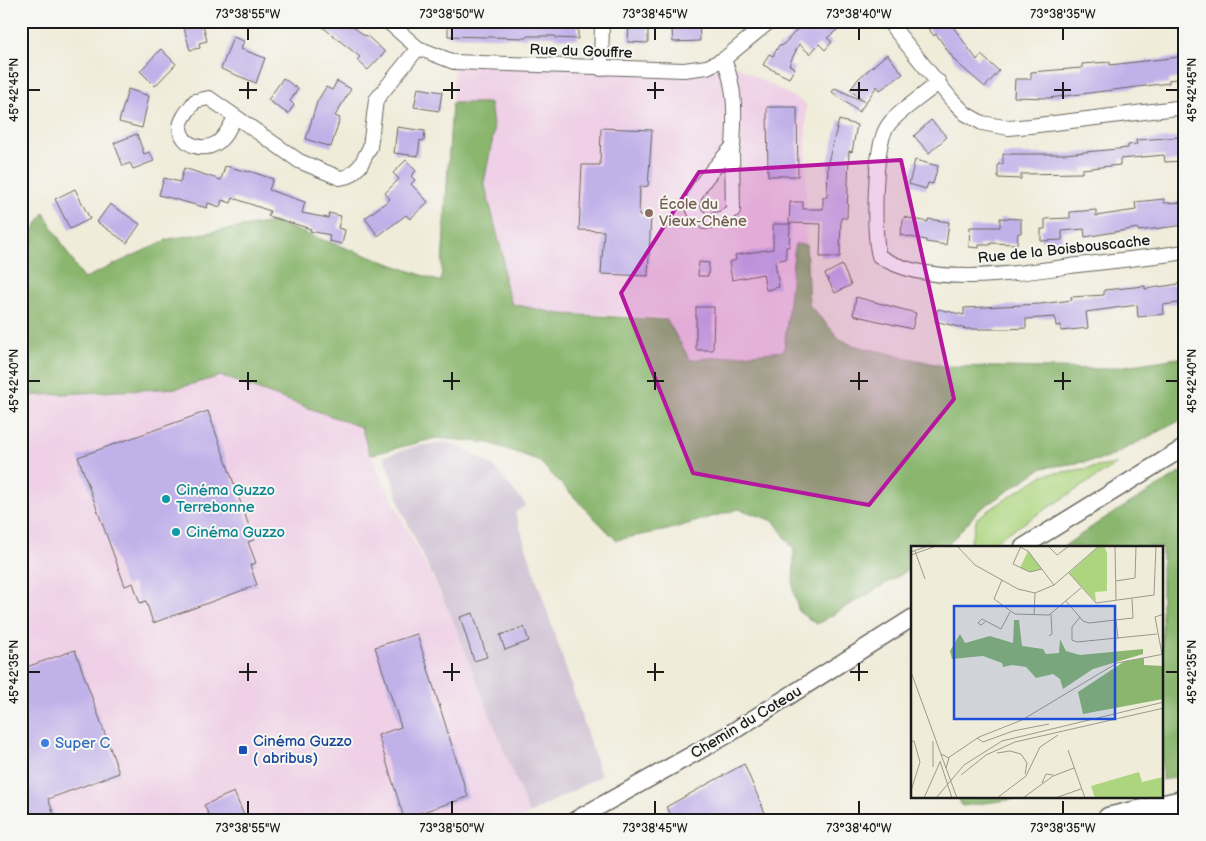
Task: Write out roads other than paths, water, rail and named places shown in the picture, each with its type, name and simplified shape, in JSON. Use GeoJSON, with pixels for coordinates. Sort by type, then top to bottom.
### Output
{"type":"FeatureCollection","features":[{"type":"Feature","properties":{"kind":"highway"},"geometry":{"type":"LineString","coordinates":[[1110,820],[1185,803]]}},
{"type":"Feature","properties":{"kind":"highway"},"geometry":{"type":"LineString","coordinates":[[1090,820],[1146,812]]}},
{"type":"Feature","properties":{"kind":"street","name":"Rue du Gouffre"},"geometry":{"type":"LineString","coordinates":[[387,21],[418,48],[454,62],[601,69],[684,70],[707,68],[724,59],[770,21]]}},
{"type":"Feature","properties":{"kind":"street"},"geometry":{"type":"LineString","coordinates":[[601,69],[602,21]]}},
{"type":"Feature","properties":{"kind":"street"},"geometry":{"type":"LineString","coordinates":[[888,21],[966,114],[982,123],[1009,128],[1074,122],[1185,107]]}},
{"type":"Feature","properties":{"kind":"street"},"geometry":{"type":"LineString","coordinates":[[235,118],[299,161],[340,178],[349,176],[360,166],[370,147],[376,100],[418,48]]}},
{"type":"Feature","properties":{"kind":"street"},"geometry":{"type":"LineString","coordinates":[[724,59],[730,76],[735,102],[732,210],[724,218],[705,222],[695,213],[693,204],[696,192],[733,146]]}},
{"type":"Feature","properties":{"kind":"street","name":"Rue de la Boisbouscache"},"geometry":{"type":"LineString","coordinates":[[939,82],[892,119],[885,129],[879,158],[875,226],[879,256],[892,264],[958,276],[1004,275],[1185,252]]}},
{"type":"Feature","properties":{"kind":"street"},"geometry":{"type":"LineString","coordinates":[[1025,546],[1185,447]]}},
{"type":"Feature","properties":{"kind":"street","name":"Chemin du Coteau"},"geometry":{"type":"LineString","coordinates":[[575,820],[729,734],[911,619]]}},
{"type":"Feature","properties":{"kind":"place","name":"École du Vieux-Chêne"},"geometry":{"type":"Point","coordinates":[649,213]}},
{"type":"Feature","properties":{"kind":"place","name":"Cinéma Guzzo Terrebonne"},"geometry":{"type":"Point","coordinates":[166,499]}},
{"type":"Feature","properties":{"kind":"place","name":"Cinéma Guzzo"},"geometry":{"type":"Point","coordinates":[176,532]}},
{"type":"Feature","properties":{"kind":"place","name":"Super C"},"geometry":{"type":"Point","coordinates":[45,743]}},
{"type":"Feature","properties":{"kind":"place","name":"Cinéma Guzzo ( abribus)"},"geometry":{"type":"Point","coordinates":[243,750]}}]}
